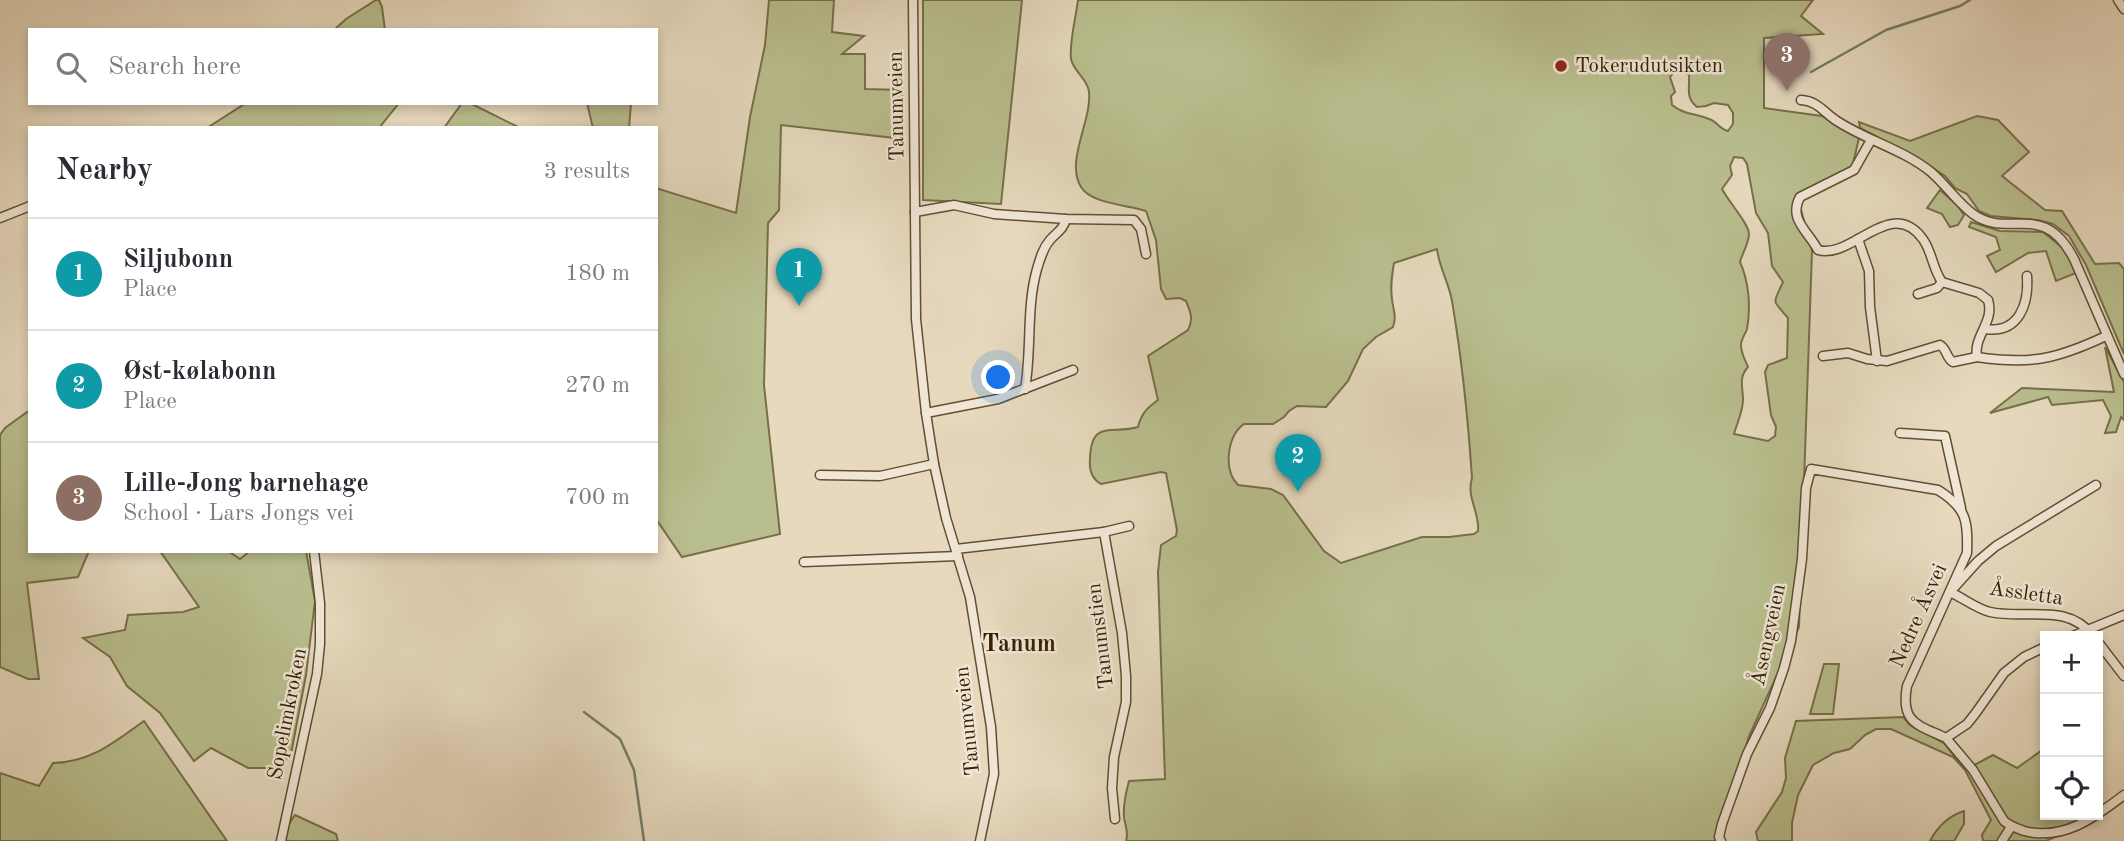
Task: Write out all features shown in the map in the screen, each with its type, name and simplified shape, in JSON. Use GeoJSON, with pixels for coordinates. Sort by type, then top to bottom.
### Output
{"type":"FeatureCollection","features":[{"type":"Feature","properties":{"kind":"street","name":"Tanumveien"},"geometry":{"type":"LineString","coordinates":[[913,0],[916,319],[934,464],[946,518],[971,602],[994,753],[994,774],[980,841]]}},
{"type":"Feature","properties":{"kind":"street"},"geometry":{"type":"LineString","coordinates":[[2118,0],[2124,9]]}},
{"type":"Feature","properties":{"kind":"street"},"geometry":{"type":"LineString","coordinates":[[1801,100],[1811,100],[1833,119],[1929,171],[1979,218],[2043,226],[2058,236],[2067,245],[2074,259],[2124,374]]}},
{"type":"Feature","properties":{"kind":"street"},"geometry":{"type":"LineString","coordinates":[[1871,140],[1854,170],[1800,197],[1795,211],[1798,220],[1818,250],[1831,251],[1883,226],[1894,224],[1906,225],[1922,237],[1942,282],[1984,296],[1988,300],[1990,312],[1985,329],[1977,342],[1977,357]]}},
{"type":"Feature","properties":{"kind":"street"},"geometry":{"type":"LineString","coordinates":[[915,212],[954,205],[994,214],[1066,219],[1124,218],[1134,220],[1141,229],[1146,254]]}},
{"type":"Feature","properties":{"kind":"street"},"geometry":{"type":"LineString","coordinates":[[0,218],[28,207]]}},
{"type":"Feature","properties":{"kind":"street"},"geometry":{"type":"LineString","coordinates":[[1025,389],[1030,305],[1036,272],[1042,253],[1051,239],[1060,232],[1066,219]]}},
{"type":"Feature","properties":{"kind":"street"},"geometry":{"type":"LineString","coordinates":[[1858,239],[1869,271],[1870,307],[1877,360]]}},
{"type":"Feature","properties":{"kind":"street"},"geometry":{"type":"LineString","coordinates":[[1985,329],[2010,325],[2020,314],[2028,291],[2027,276]]}},
{"type":"Feature","properties":{"kind":"street"},"geometry":{"type":"LineString","coordinates":[[1918,294],[1937,288],[1942,282]]}},
{"type":"Feature","properties":{"kind":"street"},"geometry":{"type":"LineString","coordinates":[[1823,356],[1848,353],[1887,361],[1940,345],[1945,348],[1953,362],[1977,357],[2021,361],[2054,357],[2106,336]]}},
{"type":"Feature","properties":{"kind":"street"},"geometry":{"type":"LineString","coordinates":[[926,413],[998,400],[1073,370]]}},
{"type":"Feature","properties":{"kind":"street","name":"Nedre Åsvei"},"geometry":{"type":"LineString","coordinates":[[1900,433],[1945,436],[1968,529],[1967,553],[1910,676],[1905,696],[1910,717],[1918,726],[1946,738]]}},
{"type":"Feature","properties":{"kind":"street"},"geometry":{"type":"LineString","coordinates":[[820,475],[880,476],[934,464]]}},
{"type":"Feature","properties":{"kind":"street","name":"Åsengveien"},"geometry":{"type":"LineString","coordinates":[[1721,841],[1719,837],[1722,824],[1746,754],[1770,708],[1791,641],[1803,552],[1806,488],[1811,469],[1938,490],[1961,508]]}},
{"type":"Feature","properties":{"kind":"street"},"geometry":{"type":"LineString","coordinates":[[1950,592],[1978,561],[1996,546],[2096,485]]}},
{"type":"Feature","properties":{"kind":"street"},"geometry":{"type":"LineString","coordinates":[[804,562],[957,552],[980,545],[1045,540],[1129,526]]}},
{"type":"Feature","properties":{"kind":"street","name":"Tanumstien"},"geometry":{"type":"LineString","coordinates":[[1104,532],[1122,633],[1126,676],[1126,702],[1114,757],[1112,788],[1115,818]]}},
{"type":"Feature","properties":{"kind":"street","name":"Sopelimkroken"},"geometry":{"type":"LineString","coordinates":[[281,841],[317,674],[320,603],[314,553]]}},
{"type":"Feature","properties":{"kind":"street","name":"Åssletta"},"geometry":{"type":"LineString","coordinates":[[1950,592],[1987,611],[2065,616],[2077,621],[2089,631]]}},
{"type":"Feature","properties":{"kind":"street"},"geometry":{"type":"LineString","coordinates":[[2095,631],[2124,615]]}},
{"type":"Feature","properties":{"kind":"street"},"geometry":{"type":"LineString","coordinates":[[2040,649],[2024,657],[2004,673],[1967,724],[1946,738],[1973,770],[2000,816],[2011,827],[2038,835],[2064,833],[2091,821],[2124,795]]}},
{"type":"Feature","properties":{"kind":"street"},"geometry":{"type":"LineString","coordinates":[[2103,649],[2124,676]]}},
{"type":"Feature","properties":{"kind":"street"},"geometry":{"type":"LineString","coordinates":[[2002,841],[2011,827]]}},
{"type":"Feature","properties":{"kind":"green space"},"geometry":{"type":"Polygon","coordinates":[[[379,0],[385,28],[336,28],[346,19],[379,0]]]}},
{"type":"Feature","properties":{"kind":"green space"},"geometry":{"type":"Polygon","coordinates":[[[769,0],[834,0],[832,32],[864,36],[842,54],[865,54],[865,89],[902,90],[904,139],[781,125],[779,210],[768,223],[764,385],[780,534],[682,557],[658,522],[658,189],[736,213],[750,117],[765,45],[769,0]]]}},
{"type":"Feature","properties":{"kind":"green space"},"geometry":{"type":"Polygon","coordinates":[[[923,0],[1022,0],[1001,204],[923,200],[923,0]]]}},
{"type":"Feature","properties":{"kind":"green space"},"geometry":{"type":"Polygon","coordinates":[[[1078,0],[1813,0],[1801,16],[1823,34],[1764,38],[1764,108],[1822,116],[1859,138],[1851,172],[1798,198],[1812,251],[1799,627],[1749,736],[1718,841],[1126,841],[1124,808],[1129,781],[1165,779],[1158,572],[1161,545],[1176,536],[1177,530],[1166,473],[1101,484],[1095,480],[1091,470],[1091,446],[1099,433],[1138,427],[1145,412],[1158,400],[1148,356],[1188,330],[1191,319],[1186,301],[1180,298],[1166,299],[1161,289],[1156,240],[1146,211],[1093,197],[1081,187],[1077,177],[1077,153],[1089,103],[1088,87],[1071,59],[1078,0]],[[1683,70],[1674,72],[1670,77],[1675,92],[1671,96],[1672,105],[1712,120],[1728,131],[1733,124],[1733,113],[1728,105],[1714,103],[1697,107],[1689,96],[1689,75],[1683,70]],[[1734,157],[1730,166],[1732,175],[1722,189],[1746,224],[1749,234],[1740,262],[1748,295],[1747,329],[1741,345],[1748,367],[1742,379],[1743,404],[1734,434],[1768,441],[1775,436],[1776,427],[1771,415],[1765,372],[1768,365],[1787,358],[1788,318],[1775,301],[1783,282],[1772,266],[1768,233],[1756,213],[1747,164],[1743,158],[1734,157]],[[1437,249],[1394,263],[1391,285],[1395,316],[1393,327],[1363,349],[1348,381],[1326,407],[1297,406],[1273,424],[1244,424],[1234,436],[1229,453],[1230,471],[1238,485],[1271,489],[1283,495],[1324,551],[1341,563],[1422,537],[1449,537],[1474,534],[1478,531],[1471,492],[1472,478],[1459,345],[1451,294],[1437,249]]]}},
{"type":"Feature","properties":{"kind":"green space"},"geometry":{"type":"Polygon","coordinates":[[[243,105],[397,105],[381,126],[210,126],[243,105]]]}},
{"type":"Feature","properties":{"kind":"green space"},"geometry":{"type":"Polygon","coordinates":[[[461,105],[474,105],[516,126],[445,126],[461,105]]]}},
{"type":"Feature","properties":{"kind":"green space"},"geometry":{"type":"Polygon","coordinates":[[[587,105],[631,105],[629,126],[593,126],[587,105]]]}},
{"type":"Feature","properties":{"kind":"green space"},"geometry":{"type":"Polygon","coordinates":[[[1977,116],[1998,120],[2029,152],[2002,176],[2045,210],[2062,211],[2095,264],[2119,263],[2124,269],[2124,354],[2086,265],[2069,236],[2053,224],[1991,216],[1979,211],[1967,194],[1955,188],[1945,176],[1860,128],[1859,122],[1910,141],[1977,116]]]}},
{"type":"Feature","properties":{"kind":"green space"},"geometry":{"type":"Polygon","coordinates":[[[1940,190],[1964,215],[1958,225],[1950,227],[1942,214],[1927,208],[1940,190]]]}},
{"type":"Feature","properties":{"kind":"green space"},"geometry":{"type":"Polygon","coordinates":[[[1971,222],[2000,231],[2043,232],[2067,251],[2076,273],[2056,281],[2046,251],[2028,253],[1996,272],[1987,256],[2000,250],[1996,237],[1969,227],[1971,222]]]}},
{"type":"Feature","properties":{"kind":"green space"},"geometry":{"type":"Polygon","coordinates":[[[2105,347],[2124,382],[2124,420],[2121,417],[2116,432],[2105,433],[2111,416],[2103,400],[2052,405],[2048,397],[1990,413],[2022,388],[2114,392],[2105,347]]]}},
{"type":"Feature","properties":{"kind":"green space"},"geometry":{"type":"Polygon","coordinates":[[[28,411],[28,553],[88,553],[78,577],[27,583],[39,679],[28,679],[0,667],[0,435],[5,428],[28,411]]]}},
{"type":"Feature","properties":{"kind":"green space"},"geometry":{"type":"Polygon","coordinates":[[[161,553],[231,553],[240,559],[248,553],[306,553],[315,601],[306,675],[291,754],[278,768],[248,768],[211,748],[194,761],[160,713],[127,686],[110,657],[83,638],[125,630],[128,615],[183,612],[199,607],[161,553]]]}},
{"type":"Feature","properties":{"kind":"green space"},"geometry":{"type":"Polygon","coordinates":[[[1824,664],[1839,664],[1833,714],[1810,714],[1824,664]]]}},
{"type":"Feature","properties":{"kind":"green space"},"geometry":{"type":"Polygon","coordinates":[[[1903,717],[1910,725],[1944,743],[1965,770],[1953,757],[1891,729],[1876,729],[1850,749],[1834,753],[1813,765],[1798,795],[1792,823],[1792,841],[1758,841],[1756,832],[1782,792],[1786,778],[1785,758],[1796,721],[1903,717]]]}},
{"type":"Feature","properties":{"kind":"green space"},"geometry":{"type":"Polygon","coordinates":[[[144,721],[227,841],[0,841],[0,773],[39,786],[53,763],[91,755],[144,721]]]}},
{"type":"Feature","properties":{"kind":"green space"},"geometry":{"type":"Polygon","coordinates":[[[2040,752],[2040,820],[2082,820],[2064,833],[2046,841],[1983,841],[1982,835],[1991,820],[1965,770],[1993,755],[2017,768],[2040,752]]]}},
{"type":"Feature","properties":{"kind":"green space"},"geometry":{"type":"Polygon","coordinates":[[[1964,811],[1964,824],[1954,841],[1930,841],[1944,822],[1964,811]]]}},
{"type":"Feature","properties":{"kind":"green space"},"geometry":{"type":"Polygon","coordinates":[[[295,815],[336,834],[338,841],[277,841],[295,815]]]}},
{"type":"Feature","properties":{"kind":"waterway"},"geometry":{"type":"LineString","coordinates":[[1811,72],[1886,30],[1960,6],[1970,0]]}},
{"type":"Feature","properties":{"kind":"waterway"},"geometry":{"type":"LineString","coordinates":[[584,712],[620,739],[634,770],[644,841]]}},
{"type":"Feature","properties":{"kind":"place","name":"Tokerudutsikten"},"geometry":{"type":"Point","coordinates":[1561,66]}},
{"type":"Feature","properties":{"kind":"place","name":"Lille-Jong barnehage"},"geometry":{"type":"Point","coordinates":[1787,91]}},
{"type":"Feature","properties":{"kind":"place","name":"Siljubonn"},"geometry":{"type":"Point","coordinates":[799,306]}},
{"type":"Feature","properties":{"kind":"place","name":"Øst-kølabonn"},"geometry":{"type":"Point","coordinates":[1298,492]}},
{"type":"Feature","properties":{"kind":"district","name":"Tanum"},"geometry":{"type":"Point","coordinates":[1019,645]}}]}
